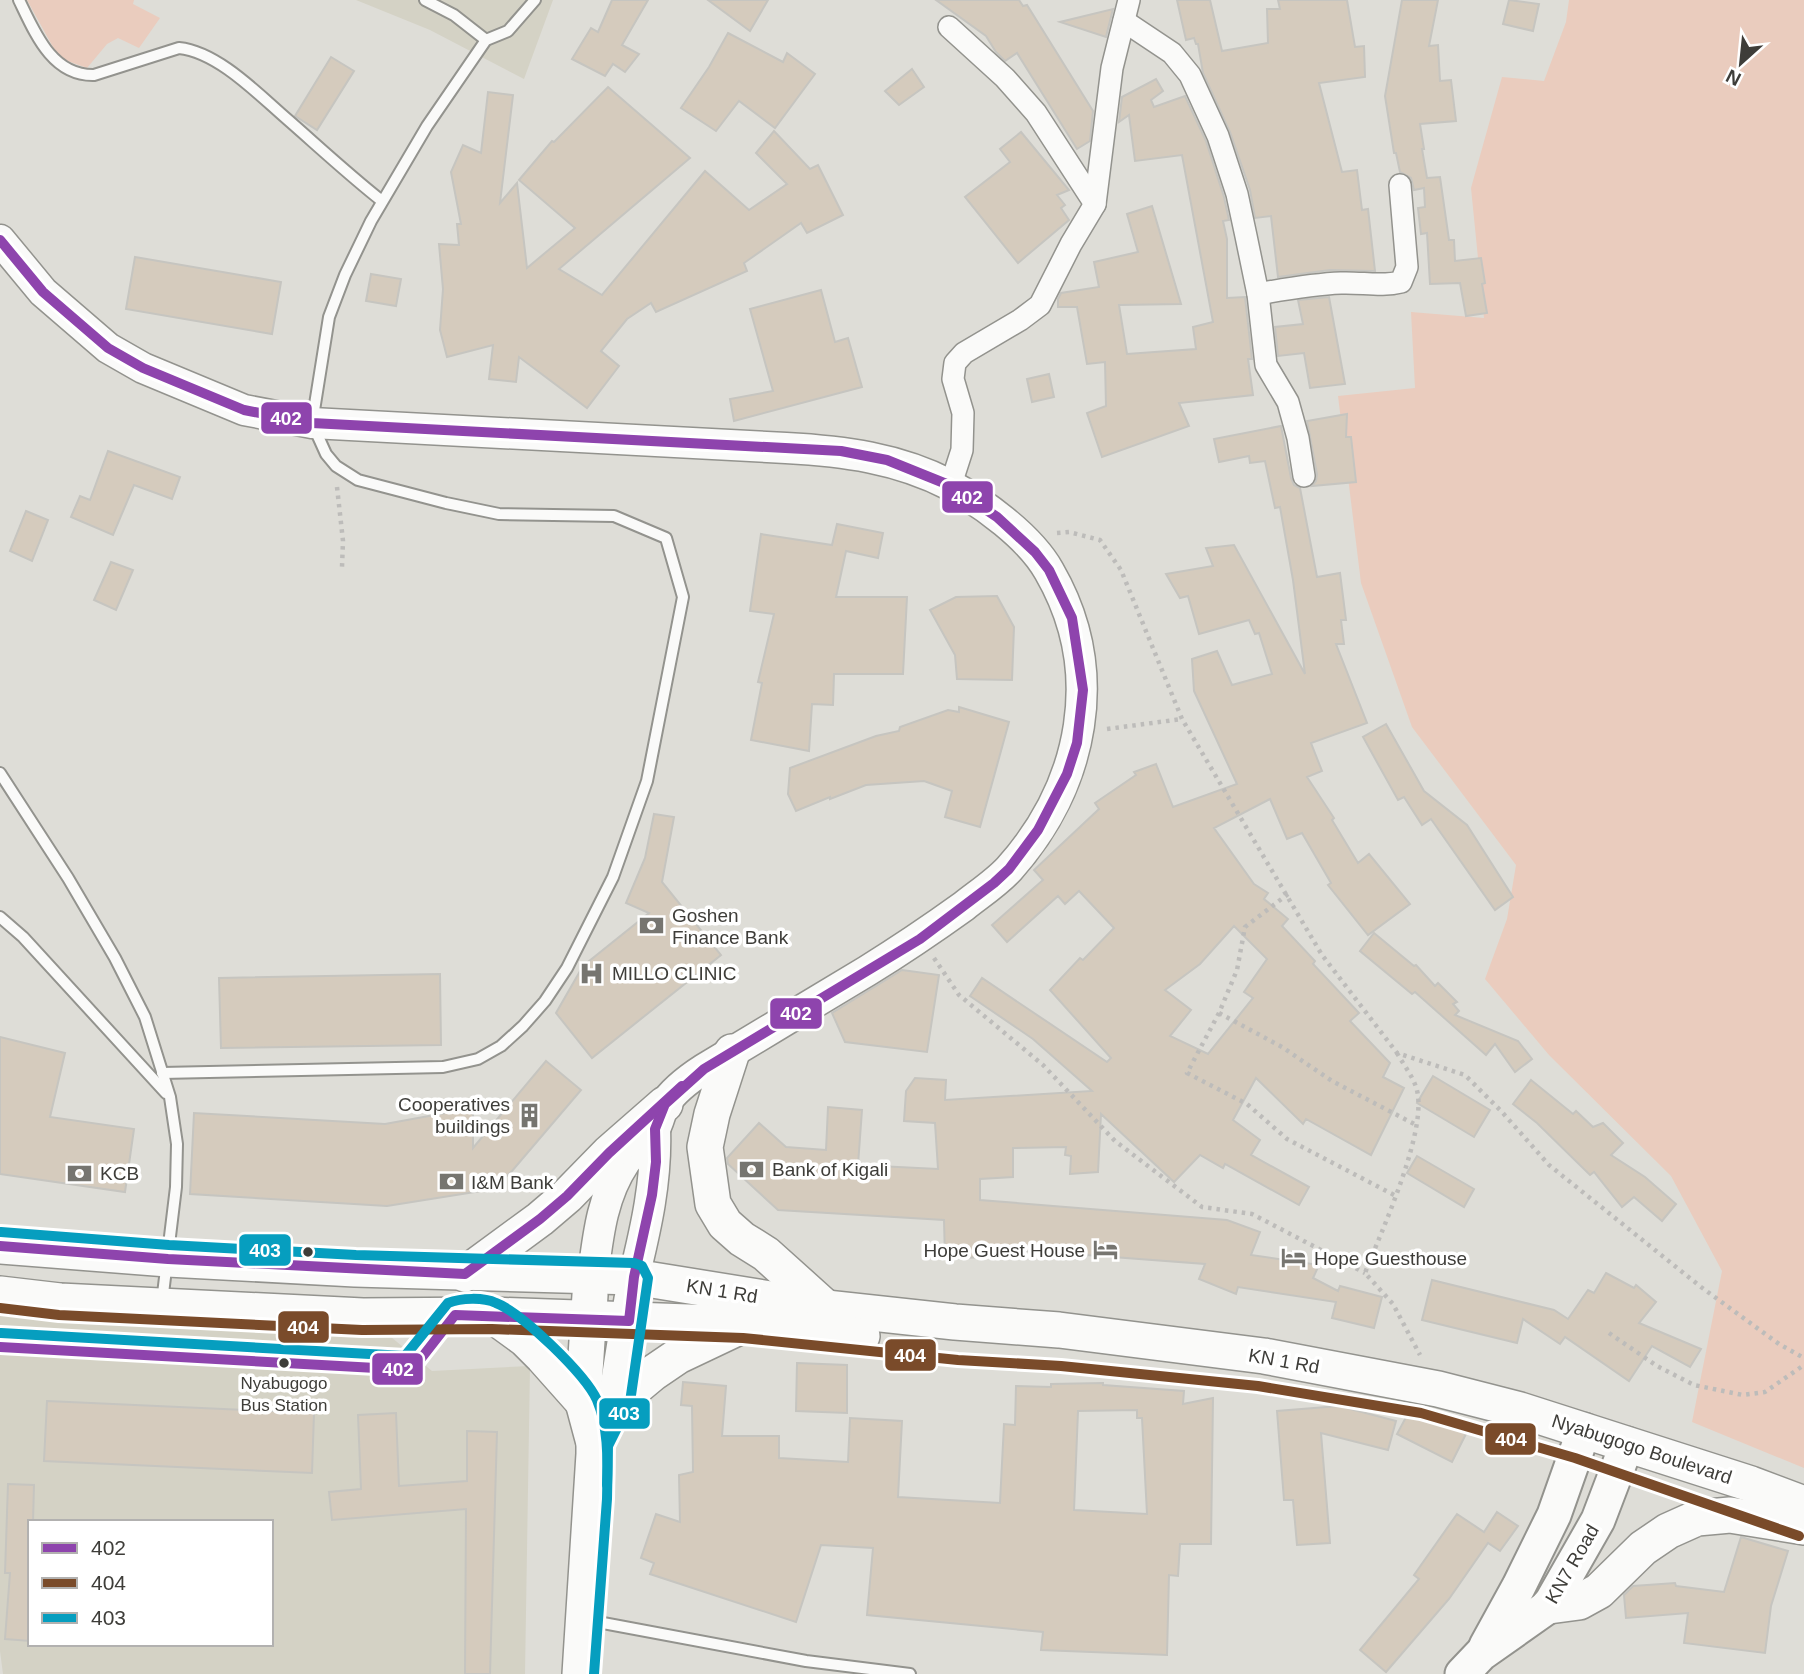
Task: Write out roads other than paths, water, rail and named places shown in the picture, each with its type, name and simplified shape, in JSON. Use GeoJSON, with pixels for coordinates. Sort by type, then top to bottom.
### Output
{"type":"FeatureCollection","features":[{"type":"Feature","properties":{"kind":"highway"},"geometry":{"type":"LineString","coordinates":[[732,1052],[712,1114],[705,1147],[713,1204],[724,1224],[766,1254],[826,1308]]}},
{"type":"Feature","properties":{"kind":"highway"},"geometry":{"type":"LineString","coordinates":[[465,1274],[540,1219],[609,1153],[660,1117]]}},
{"type":"Feature","properties":{"kind":"highway","name":"KN 1 Rd"},"geometry":{"type":"LineString","coordinates":[[0,1246],[168,1259],[465,1274],[634,1277],[826,1308],[1059,1330],[1264,1356],[1431,1394]]}},
{"type":"Feature","properties":{"kind":"highway"},"geometry":{"type":"LineString","coordinates":[[580,1674],[597,1405],[588,1318],[593,1275]]}},
{"type":"Feature","properties":{"kind":"highway"},"geometry":{"type":"LineString","coordinates":[[597,1405],[615,1399],[634,1277]]}},
{"type":"Feature","properties":{"kind":"highway","name":"KN 1 Rd"},"geometry":{"type":"LineString","coordinates":[[0,1294],[60,1301],[363,1316],[492,1315],[744,1324],[1260,1372],[1431,1394]]}},
{"type":"Feature","properties":{"kind":"highway"},"geometry":{"type":"LineString","coordinates":[[492,1315],[525,1339],[597,1405]]}},
{"type":"Feature","properties":{"kind":"highway"},"geometry":{"type":"LineString","coordinates":[[597,1405],[678,1356],[744,1324]]}},
{"type":"Feature","properties":{"kind":"highway"},"geometry":{"type":"LineString","coordinates":[[1431,1394],[1624,1452]]}},
{"type":"Feature","properties":{"kind":"highway","name":"Nyabugogo Boulevard"},"geometry":{"type":"LineString","coordinates":[[1624,1452],[1804,1504]]}},
{"type":"Feature","properties":{"kind":"highway","name":"Nyabugogo Boulevard"},"geometry":{"type":"LineString","coordinates":[[1624,1452],[1804,1525]]}},
{"type":"Feature","properties":{"kind":"highway"},"geometry":{"type":"LineString","coordinates":[[1549,1606],[1579,1602],[1599,1591],[1643,1548],[1668,1531],[1698,1518],[1730,1515],[1804,1525]]}},
{"type":"Feature","properties":{"kind":"main road"},"geometry":{"type":"LineString","coordinates":[[0,240],[43,292],[108,348],[143,368],[244,410],[312,424],[841,451],[887,460],[949,485],[997,517],[1020,536],[1049,570],[1072,618],[1083,690],[1077,743],[1067,774],[1038,830],[1009,869],[994,883],[920,939],[693,1077],[627,1160],[607,1199],[598,1234],[593,1275]]}},
{"type":"Feature","properties":{"kind":"main road"},"geometry":{"type":"LineString","coordinates":[[634,1277],[652,1195],[660,1117]]}},
{"type":"Feature","properties":{"kind":"main road","name":"KN7 Road"},"geometry":{"type":"LineString","coordinates":[[1471,1664],[1519,1586],[1555,1514],[1582,1438]]}},
{"type":"Feature","properties":{"kind":"main road","name":"KN7 Road"},"geometry":{"type":"LineString","coordinates":[[1471,1664],[1549,1606],[1598,1520],[1624,1452]]}},
{"type":"Feature","properties":{"kind":"street"},"geometry":{"type":"LineString","coordinates":[[949,485],[962,450],[963,413],[953,379],[955,363],[964,353],[1040,305],[1071,244],[1096,204],[1112,68],[1129,0]]}},
{"type":"Feature","properties":{"kind":"street"},"geometry":{"type":"LineString","coordinates":[[1124,21],[1172,53],[1190,75],[1218,136],[1237,194],[1258,294],[1266,365],[1288,402],[1298,438],[1304,476]]}},
{"type":"Feature","properties":{"kind":"street"},"geometry":{"type":"LineString","coordinates":[[948,27],[1004,78],[1036,113],[1096,204]]}},
{"type":"Feature","properties":{"kind":"street"},"geometry":{"type":"LineString","coordinates":[[1258,294],[1311,285],[1392,285],[1401,282],[1408,267],[1399,185]]}},
{"type":"Feature","properties":{"kind":"lane"},"geometry":{"type":"LineString","coordinates":[[19,0],[36,36],[52,57],[68,70],[81,75],[94,75],[179,48],[191,49],[205,55],[243,81],[382,201]]}},
{"type":"Feature","properties":{"kind":"lane"},"geometry":{"type":"LineString","coordinates":[[425,0],[454,15],[486,40]]}},
{"type":"Feature","properties":{"kind":"lane"},"geometry":{"type":"LineString","coordinates":[[162,1073],[443,1067],[478,1059],[501,1046],[545,1001],[567,968],[613,877],[647,781],[683,597],[666,538],[614,516],[499,514],[358,480],[336,466],[318,441],[312,424],[329,317],[345,275],[382,201],[486,40],[508,31],[535,0]]}},
{"type":"Feature","properties":{"kind":"lane"},"geometry":{"type":"LineString","coordinates":[[0,773],[68,878],[115,958],[145,1017],[170,1097],[177,1144],[177,1187],[162,1305]]}},
{"type":"Feature","properties":{"kind":"lane"},"geometry":{"type":"LineString","coordinates":[[0,916],[23,937],[170,1097]]}},
{"type":"Feature","properties":{"kind":"lane"},"geometry":{"type":"LineString","coordinates":[[0,1347],[412,1370],[455,1315]]}},
{"type":"Feature","properties":{"kind":"lane"},"geometry":{"type":"LineString","coordinates":[[584,1620],[806,1661],[910,1674]]}},
{"type":"Feature","properties":{"kind":"place","name":"Goshen Finance Bank"},"geometry":{"type":"Point","coordinates":[652,926]}},
{"type":"Feature","properties":{"kind":"place","name":"MILLO CLINIC"},"geometry":{"type":"Point","coordinates":[592,973]}},
{"type":"Feature","properties":{"kind":"place","name":"Cooperatives buildings"},"geometry":{"type":"Point","coordinates":[530,1115]}},
{"type":"Feature","properties":{"kind":"place","name":"Bank of Kigali"},"geometry":{"type":"Point","coordinates":[752,1169]}},
{"type":"Feature","properties":{"kind":"place","name":"KCB"},"geometry":{"type":"Point","coordinates":[80,1173]}},
{"type":"Feature","properties":{"kind":"place","name":"I&M Bank"},"geometry":{"type":"Point","coordinates":[451,1182]}},
{"type":"Feature","properties":{"kind":"place","name":"Hope Guest House"},"geometry":{"type":"Point","coordinates":[1105,1250]}},
{"type":"Feature","properties":{"kind":"place","name":"Hope Guesthouse"},"geometry":{"type":"Point","coordinates":[1294,1258]}},
{"type":"Feature","properties":{"kind":"place","name":"Nyabugogo Bus Station"},"geometry":{"type":"Point","coordinates":[284,1363]}}]}
